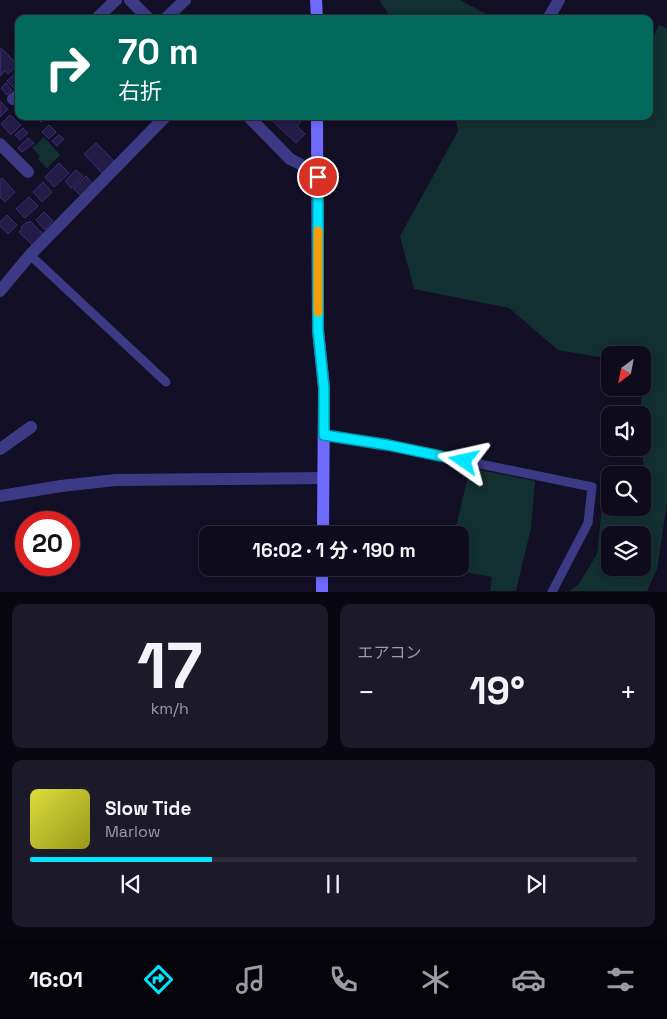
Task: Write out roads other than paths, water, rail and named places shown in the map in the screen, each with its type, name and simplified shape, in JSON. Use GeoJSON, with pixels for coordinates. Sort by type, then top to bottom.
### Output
{"type":"FeatureCollection","features":[{"type":"Feature","properties":{"kind":"street"},"geometry":{"type":"LineString","coordinates":[[100,15],[116,0]]}},
{"type":"Feature","properties":{"kind":"street"},"geometry":{"type":"LineString","coordinates":[[130,0],[145,15]]}},
{"type":"Feature","properties":{"kind":"street"},"geometry":{"type":"LineString","coordinates":[[169,15],[185,0]]}},
{"type":"Feature","properties":{"kind":"street"},"geometry":{"type":"LineString","coordinates":[[316,0],[317,15]]}},
{"type":"Feature","properties":{"kind":"street"},"geometry":{"type":"LineString","coordinates":[[550,15],[559,0]]}},
{"type":"Feature","properties":{"kind":"street"},"geometry":{"type":"LineString","coordinates":[[0,291],[30,255],[162,120]]}},
{"type":"Feature","properties":{"kind":"street"},"geometry":{"type":"LineString","coordinates":[[252,120],[290,159],[306,167],[318,167]]}},
{"type":"Feature","properties":{"kind":"street"},"geometry":{"type":"LineString","coordinates":[[318,120],[318,330],[324,388],[323,526]]}},
{"type":"Feature","properties":{"kind":"street"},"geometry":{"type":"LineString","coordinates":[[0,144],[28,172]]}},
{"type":"Feature","properties":{"kind":"street"},"geometry":{"type":"LineString","coordinates":[[0,449],[31,428]]}},
{"type":"Feature","properties":{"kind":"street"},"geometry":{"type":"LineString","coordinates":[[0,496],[61,486],[116,480],[323,478]]}},
{"type":"Feature","properties":{"kind":"street"},"geometry":{"type":"LineString","coordinates":[[322,576],[322,592]]}},
{"type":"Feature","properties":{"kind":"lane"},"geometry":{"type":"LineString","coordinates":[[30,255],[166,382]]}},
{"type":"Feature","properties":{"kind":"lane"},"geometry":{"type":"LineString","coordinates":[[324,435],[388,445],[592,488],[588,523],[552,592]]}}]}
